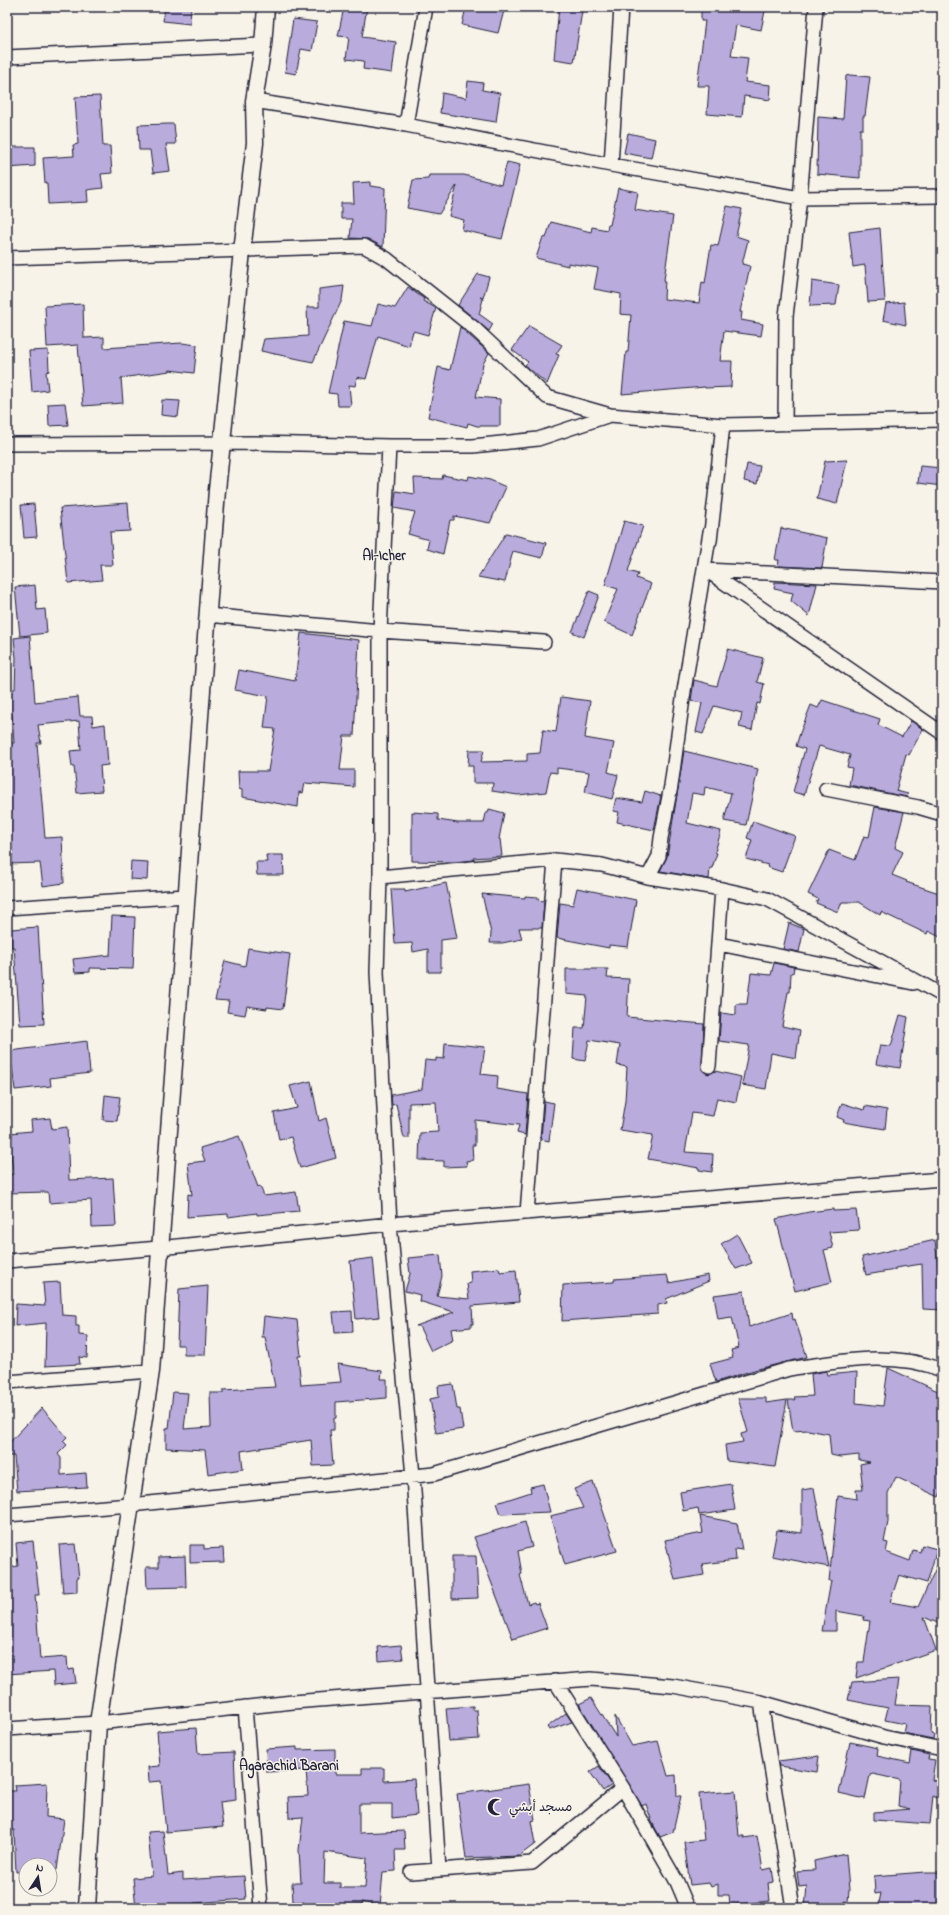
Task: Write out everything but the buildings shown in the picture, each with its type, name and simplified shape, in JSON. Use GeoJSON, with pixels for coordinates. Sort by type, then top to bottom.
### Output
{"type":"FeatureCollection","features":[{"type":"Feature","properties":{"kind":"street"},"geometry":{"type":"LineString","coordinates":[[87,1908],[98,1724],[151,1371],[207,615],[242,250],[255,143],[254,101],[263,45],[266,7]]}},
{"type":"Feature","properties":{"kind":"street"},"geometry":{"type":"LineString","coordinates":[[406,125],[426,7]]}},
{"type":"Feature","properties":{"kind":"street"},"geometry":{"type":"LineString","coordinates":[[611,165],[621,7]]}},
{"type":"Feature","properties":{"kind":"street"},"geometry":{"type":"LineString","coordinates":[[785,424],[786,316],[800,198],[816,7]]}},
{"type":"Feature","properties":{"kind":"street"},"geometry":{"type":"LineString","coordinates":[[7,57],[263,45]]}},
{"type":"Feature","properties":{"kind":"street"},"geometry":{"type":"LineString","coordinates":[[254,101],[406,125],[611,165],[800,198],[942,196]]}},
{"type":"Feature","properties":{"kind":"street"},"geometry":{"type":"LineString","coordinates":[[7,258],[364,246],[372,249],[474,328],[547,397],[610,415],[723,425],[942,420]]}},
{"type":"Feature","properties":{"kind":"street"},"geometry":{"type":"LineString","coordinates":[[7,444],[473,446],[538,439],[610,415]]}},
{"type":"Feature","properties":{"kind":"street"},"geometry":{"type":"LineString","coordinates":[[706,570],[723,425]]}},
{"type":"Feature","properties":{"kind":"street"},"geometry":{"type":"LineString","coordinates":[[389,446],[380,631],[380,877],[377,972],[390,1224],[413,1476],[439,1870]]}},
{"type":"Feature","properties":{"kind":"street"},"geometry":{"type":"LineString","coordinates":[[648,877],[659,856],[660,838],[671,786],[685,684],[710,532]]}},
{"type":"Feature","properties":{"kind":"street"},"geometry":{"type":"LineString","coordinates":[[706,570],[942,582]]}},
{"type":"Feature","properties":{"kind":"street"},"geometry":{"type":"LineString","coordinates":[[706,570],[824,654],[942,733]]}},
{"type":"Feature","properties":{"kind":"street"},"geometry":{"type":"LineString","coordinates":[[207,615],[380,631],[544,642]]}},
{"type":"Feature","properties":{"kind":"street"},"geometry":{"type":"LineString","coordinates":[[826,789],[918,807],[942,814]]}},
{"type":"Feature","properties":{"kind":"street"},"geometry":{"type":"LineString","coordinates":[[380,877],[555,860],[602,865],[648,877],[722,889],[766,899],[942,995]]}},
{"type":"Feature","properties":{"kind":"street"},"geometry":{"type":"LineString","coordinates":[[527,1213],[555,860]]}},
{"type":"Feature","properties":{"kind":"street"},"geometry":{"type":"LineString","coordinates":[[709,1066],[722,889]]}},
{"type":"Feature","properties":{"kind":"street"},"geometry":{"type":"LineString","coordinates":[[7,908],[186,896]]}},
{"type":"Feature","properties":{"kind":"street"},"geometry":{"type":"LineString","coordinates":[[719,944],[926,986]]}},
{"type":"Feature","properties":{"kind":"street"},"geometry":{"type":"LineString","coordinates":[[7,1260],[160,1248],[390,1224],[942,1179]]}},
{"type":"Feature","properties":{"kind":"street"},"geometry":{"type":"LineString","coordinates":[[7,1515],[130,1505],[434,1474],[453,1470],[789,1369],[847,1360],[886,1358],[932,1366],[942,1370]]}},
{"type":"Feature","properties":{"kind":"street"},"geometry":{"type":"LineString","coordinates":[[7,1382],[151,1371]]}},
{"type":"Feature","properties":{"kind":"street"},"geometry":{"type":"LineString","coordinates":[[7,1729],[98,1724],[245,1707],[426,1691],[591,1679],[673,1686],[761,1702],[884,1737],[942,1749]]}},
{"type":"Feature","properties":{"kind":"street"},"geometry":{"type":"LineString","coordinates":[[555,1681],[623,1788],[677,1882],[688,1908]]}},
{"type":"Feature","properties":{"kind":"street"},"geometry":{"type":"LineString","coordinates":[[761,1702],[793,1908]]}},
{"type":"Feature","properties":{"kind":"street"},"geometry":{"type":"LineString","coordinates":[[245,1707],[261,1908]]}},
{"type":"Feature","properties":{"kind":"street"},"geometry":{"type":"LineString","coordinates":[[412,1872],[532,1863],[623,1788]]}},
{"type":"Feature","properties":{"kind":"place","name":"مسجد أبشي"},"geometry":{"type":"Point","coordinates":[496,1807]}},
{"type":"Feature","properties":{"kind":"district","name":"Al-Icher"},"geometry":{"type":"Point","coordinates":[384,556]}},
{"type":"Feature","properties":{"kind":"district","name":"Agarachid Barani"},"geometry":{"type":"Point","coordinates":[289,1766]}}]}
